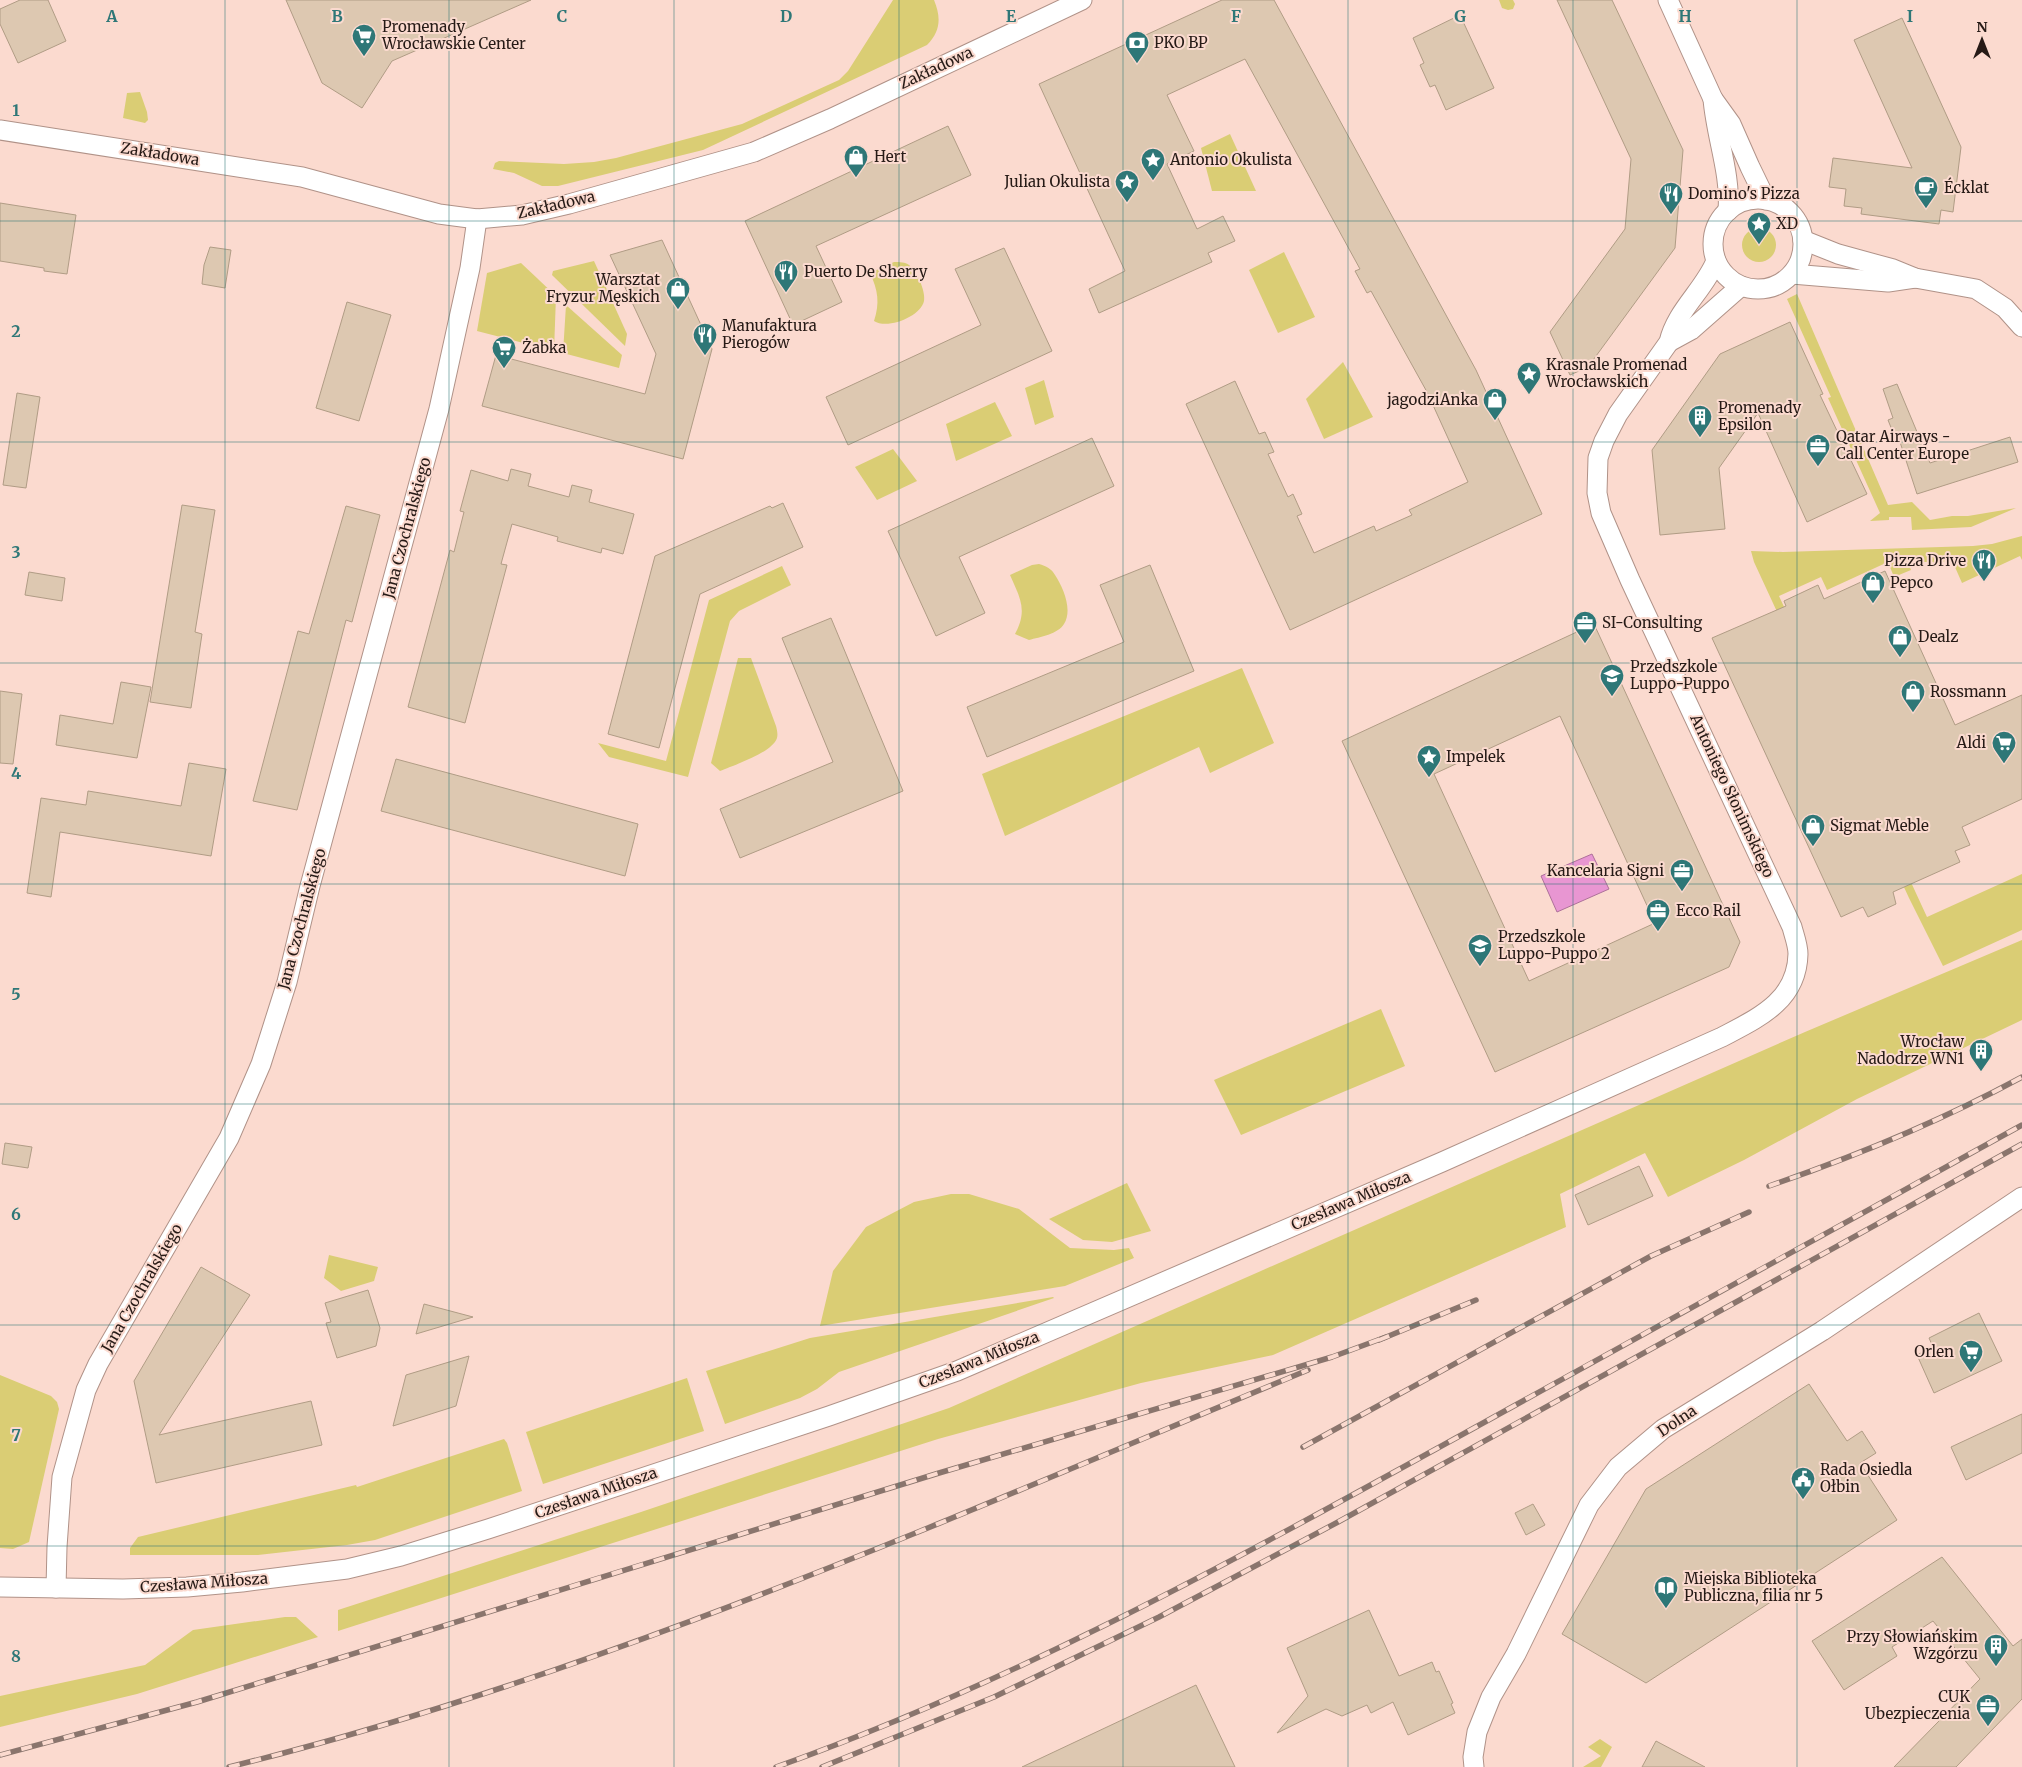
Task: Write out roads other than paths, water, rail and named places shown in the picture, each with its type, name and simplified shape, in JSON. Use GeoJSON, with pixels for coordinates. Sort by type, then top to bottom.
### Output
{"type":"FeatureCollection","features":[{"type":"Feature","properties":{"kind":"street","name":"Zakładowa"},"geometry":{"type":"LineString","coordinates":[[0,130],[302,176],[439,214],[477,218],[522,215],[754,152],[830,119],[1082,0]]}},
{"type":"Feature","properties":{"kind":"street"},"geometry":{"type":"LineString","coordinates":[[1668,0],[1713,99],[1732,124],[1766,200]]}},
{"type":"Feature","properties":{"kind":"street"},"geometry":{"type":"LineString","coordinates":[[1713,99],[1714,121],[1728,180],[1728,211]]}},
{"type":"Feature","properties":{"kind":"street"},"geometry":{"type":"LineString","coordinates":[[1755,199],[1766,200],[1777,203],[1795,218],[1801,229],[1803,240],[1801,258],[1792,274],[1778,285],[1760,289],[1741,286],[1726,276],[1716,260],[1714,234],[1719,222],[1728,211],[1745,201],[1755,199]]}},
{"type":"Feature","properties":{"kind":"street","name":"Jana Czochralskiego"},"geometry":{"type":"LineString","coordinates":[[56,1588],[62,1477],[86,1390],[98,1364],[229,1138],[261,1064],[284,991],[439,410],[470,268],[477,218]]}},
{"type":"Feature","properties":{"kind":"street"},"geometry":{"type":"LineString","coordinates":[[1803,240],[1838,254],[1892,269],[1915,278],[1976,289],[2005,308],[2022,327]]}},
{"type":"Feature","properties":{"kind":"street","name":"Antoniego Słonimskiego"},"geometry":{"type":"LineString","coordinates":[[1716,260],[1701,289],[1671,331],[1669,342],[1618,414],[1604,441],[1598,458],[1597,493],[1601,513],[1630,580],[1792,927]]}},
{"type":"Feature","properties":{"kind":"street"},"geometry":{"type":"LineString","coordinates":[[1792,274],[1888,282],[1915,278]]}},
{"type":"Feature","properties":{"kind":"street","name":"Antoniego Słonimskiego"},"geometry":{"type":"LineString","coordinates":[[1669,342],[1691,330],[1741,286]]}},
{"type":"Feature","properties":{"kind":"street","name":"Czesława Miłosza"},"geometry":{"type":"LineString","coordinates":[[0,1587],[187,1587],[332,1571],[401,1556],[589,1497],[957,1371],[1442,1162],[1722,1037],[1759,1018],[1781,1000],[1794,978],[1798,952],[1792,927]]}},
{"type":"Feature","properties":{"kind":"street","name":"Dolna"},"geometry":{"type":"LineString","coordinates":[[1474,1767],[1473,1758],[1477,1732],[1491,1697],[1516,1654],[1589,1505],[1618,1467],[1663,1429],[1822,1331],[2022,1197]]}},
{"type":"Feature","properties":{"kind":"railway"},"geometry":{"type":"LineString","coordinates":[[1769,1186],[1898,1137],[2022,1077]]}},
{"type":"Feature","properties":{"kind":"railway"},"geometry":{"type":"LineString","coordinates":[[776,1767],[862,1735],[946,1699],[1112,1622],[1194,1580],[1356,1493],[2022,1125]]}},
{"type":"Feature","properties":{"kind":"railway"},"geometry":{"type":"LineString","coordinates":[[822,1767],[994,1697],[1159,1617],[1338,1522],[2022,1144]]}},
{"type":"Feature","properties":{"kind":"railway"},"geometry":{"type":"LineString","coordinates":[[1303,1447],[1651,1256],[1749,1212]]}},
{"type":"Feature","properties":{"kind":"railway"},"geometry":{"type":"LineString","coordinates":[[1379,1340],[1476,1300]]}},
{"type":"Feature","properties":{"kind":"railway"},"geometry":{"type":"LineString","coordinates":[[0,1755],[197,1702],[939,1473],[1332,1357],[1386,1337]]}},
{"type":"Feature","properties":{"kind":"railway"},"geometry":{"type":"LineString","coordinates":[[229,1767],[368,1730],[505,1687],[641,1639],[776,1589],[909,1536],[1308,1370]]}},
{"type":"Feature","properties":{"kind":"place","name":"Promenady Wrocławskie Center"},"geometry":{"type":"Point","coordinates":[364,57]}},
{"type":"Feature","properties":{"kind":"place","name":"PKO BP"},"geometry":{"type":"Point","coordinates":[1137,64]}},
{"type":"Feature","properties":{"kind":"place","name":"Hert"},"geometry":{"type":"Point","coordinates":[856,178]}},
{"type":"Feature","properties":{"kind":"place","name":"Antonio Okulista"},"geometry":{"type":"Point","coordinates":[1153,181]}},
{"type":"Feature","properties":{"kind":"place","name":"Julian Okulista"},"geometry":{"type":"Point","coordinates":[1127,203]}},
{"type":"Feature","properties":{"kind":"place","name":"Écklat"},"geometry":{"type":"Point","coordinates":[1926,209]}},
{"type":"Feature","properties":{"kind":"place","name":"Domino's Pizza"},"geometry":{"type":"Point","coordinates":[1671,215]}},
{"type":"Feature","properties":{"kind":"place","name":"XD"},"geometry":{"type":"Point","coordinates":[1759,245]}},
{"type":"Feature","properties":{"kind":"place","name":"Puerto De Sherry"},"geometry":{"type":"Point","coordinates":[786,293]}},
{"type":"Feature","properties":{"kind":"place","name":"Warsztat Fryzur Męskich"},"geometry":{"type":"Point","coordinates":[678,310]}},
{"type":"Feature","properties":{"kind":"place","name":"Manufaktura Pierogów"},"geometry":{"type":"Point","coordinates":[705,356]}},
{"type":"Feature","properties":{"kind":"place","name":"Żabka"},"geometry":{"type":"Point","coordinates":[504,369]}},
{"type":"Feature","properties":{"kind":"place","name":"Krasnale Promenad Wrocławskich"},"geometry":{"type":"Point","coordinates":[1529,395]}},
{"type":"Feature","properties":{"kind":"place","name":"jagodziAnka"},"geometry":{"type":"Point","coordinates":[1495,421]}},
{"type":"Feature","properties":{"kind":"place","name":"Promenady Epsilon"},"geometry":{"type":"Point","coordinates":[1700,438]}},
{"type":"Feature","properties":{"kind":"place","name":"Qatar Airways - Call Center Europe"},"geometry":{"type":"Point","coordinates":[1818,467]}},
{"type":"Feature","properties":{"kind":"place","name":"Pizza Drive"},"geometry":{"type":"Point","coordinates":[1984,582]}},
{"type":"Feature","properties":{"kind":"place","name":"Pepco"},"geometry":{"type":"Point","coordinates":[1873,604]}},
{"type":"Feature","properties":{"kind":"place","name":"SI-Consulting"},"geometry":{"type":"Point","coordinates":[1585,644]}},
{"type":"Feature","properties":{"kind":"place","name":"Dealz"},"geometry":{"type":"Point","coordinates":[1900,658]}},
{"type":"Feature","properties":{"kind":"place","name":"Przedszkole Luppo-Puppo"},"geometry":{"type":"Point","coordinates":[1612,697]}},
{"type":"Feature","properties":{"kind":"place","name":"Rossmann"},"geometry":{"type":"Point","coordinates":[1913,713]}},
{"type":"Feature","properties":{"kind":"place","name":"Aldi"},"geometry":{"type":"Point","coordinates":[2004,764]}},
{"type":"Feature","properties":{"kind":"place","name":"Impelek"},"geometry":{"type":"Point","coordinates":[1429,778]}},
{"type":"Feature","properties":{"kind":"place","name":"Sigmat Meble"},"geometry":{"type":"Point","coordinates":[1813,847]}},
{"type":"Feature","properties":{"kind":"place","name":"Kancelaria Signi"},"geometry":{"type":"Point","coordinates":[1682,892]}},
{"type":"Feature","properties":{"kind":"place","name":"Ecco Rail"},"geometry":{"type":"Point","coordinates":[1658,932]}},
{"type":"Feature","properties":{"kind":"place","name":"Przedszkole Luppo-Puppo 2"},"geometry":{"type":"Point","coordinates":[1480,967]}},
{"type":"Feature","properties":{"kind":"place","name":"Wrocław Nadodrze WN1"},"geometry":{"type":"Point","coordinates":[1981,1072]}},
{"type":"Feature","properties":{"kind":"place","name":"Orlen"},"geometry":{"type":"Point","coordinates":[1971,1373]}},
{"type":"Feature","properties":{"kind":"place","name":"Rada Osiedla Ołbin"},"geometry":{"type":"Point","coordinates":[1803,1500]}},
{"type":"Feature","properties":{"kind":"place","name":"Miejska Biblioteka Publiczna, filia nr 5"},"geometry":{"type":"Point","coordinates":[1666,1609]}},
{"type":"Feature","properties":{"kind":"place","name":"Przy Słowiańskim Wzgórzu"},"geometry":{"type":"Point","coordinates":[1996,1667]}},
{"type":"Feature","properties":{"kind":"place","name":"CUK Ubezpieczenia"},"geometry":{"type":"Point","coordinates":[1988,1727]}}]}
